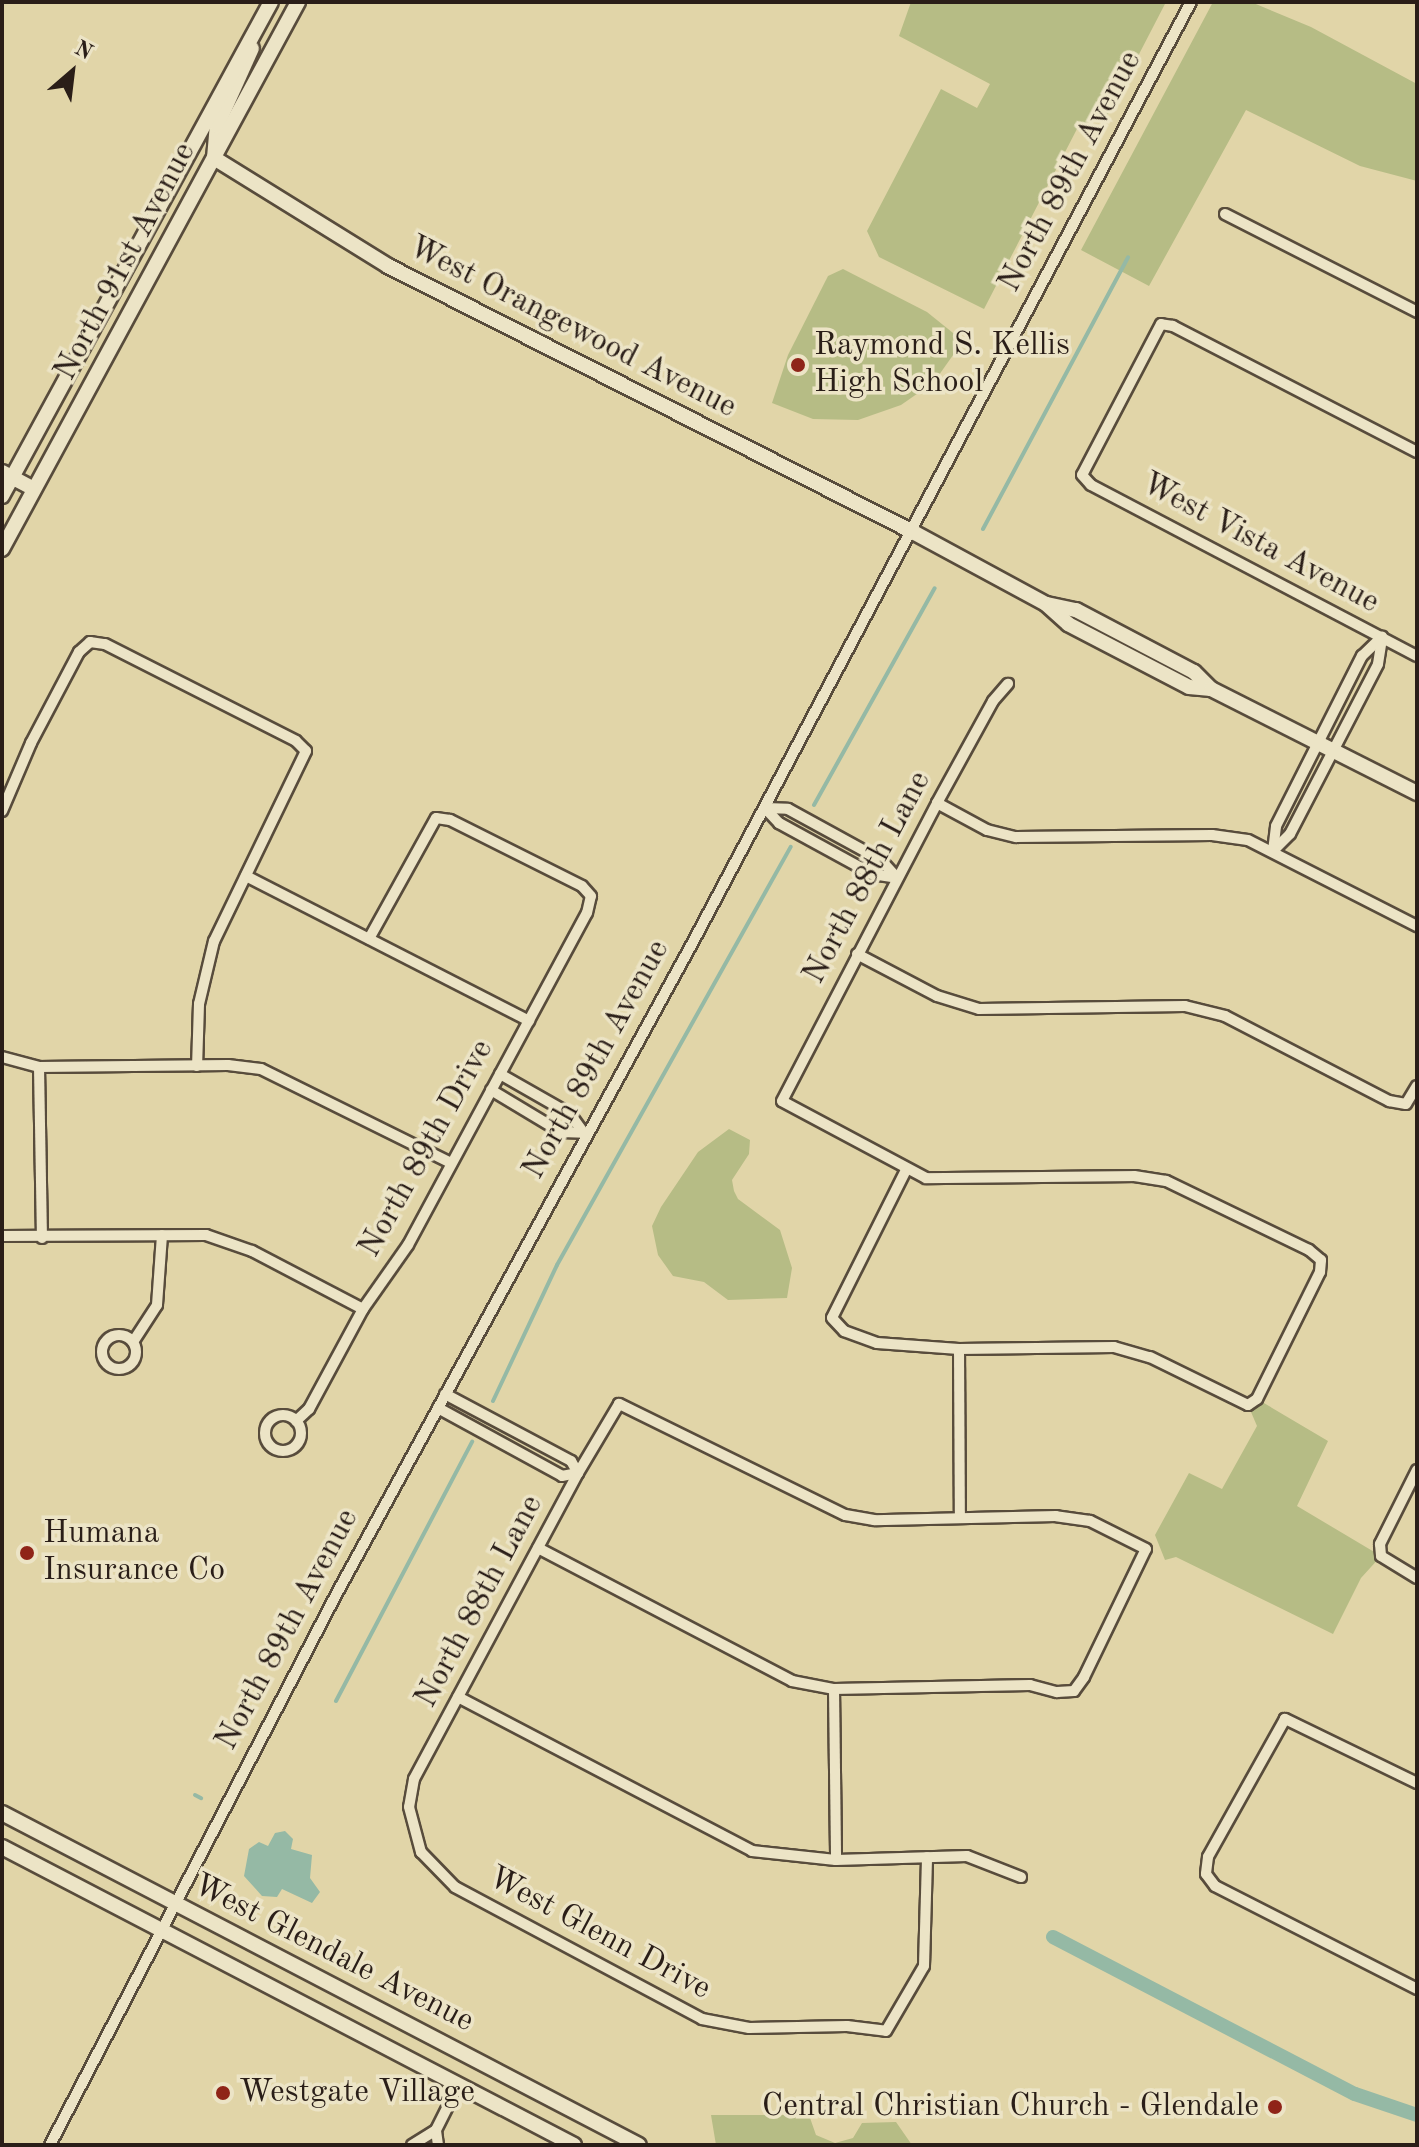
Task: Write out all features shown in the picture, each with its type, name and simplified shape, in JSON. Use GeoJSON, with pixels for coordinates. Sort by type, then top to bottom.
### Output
{"type":"FeatureCollection","features":[{"type":"Feature","properties":{"kind":"main road","name":"North 91st Avenue"},"geometry":{"type":"LineString","coordinates":[[2,498],[7,474],[271,2]]}},
{"type":"Feature","properties":{"kind":"main road","name":"North 91st Avenue"},"geometry":{"type":"LineString","coordinates":[[2,549],[298,2]]}},
{"type":"Feature","properties":{"kind":"main road"},"geometry":{"type":"LineString","coordinates":[[214,158],[217,126],[247,66],[259,24]]}},
{"type":"Feature","properties":{"kind":"main road","name":"West Orangewood Avenue"},"geometry":{"type":"LineString","coordinates":[[214,158],[388,266],[913,532],[1046,604],[1068,624],[1189,687],[1211,689],[1417,793]]}},
{"type":"Feature","properties":{"kind":"main road"},"geometry":{"type":"LineString","coordinates":[[7,474],[34,489]]}},
{"type":"Feature","properties":{"kind":"main road"},"geometry":{"type":"LineString","coordinates":[[2,498],[22,511]]}},
{"type":"Feature","properties":{"kind":"main road","name":"West Glendale Avenue"},"geometry":{"type":"LineString","coordinates":[[2,1813],[639,2145]]}},
{"type":"Feature","properties":{"kind":"main road","name":"West Glendale Avenue"},"geometry":{"type":"LineString","coordinates":[[2,1847],[574,2145]]}},
{"type":"Feature","properties":{"kind":"main road"},"geometry":{"type":"LineString","coordinates":[[459,2084],[472,2058]]}},
{"type":"Feature","properties":{"kind":"street","name":"North 89th Avenue"},"geometry":{"type":"LineString","coordinates":[[50,2145],[445,1394],[913,532],[916,514],[1191,2]]}},
{"type":"Feature","properties":{"kind":"street"},"geometry":{"type":"LineString","coordinates":[[1225,214],[1417,312]]}},
{"type":"Feature","properties":{"kind":"street","name":"West Vista Avenue"},"geometry":{"type":"LineString","coordinates":[[1417,452],[1161,324],[1082,475],[1091,485],[1417,656]]}},
{"type":"Feature","properties":{"kind":"street"},"geometry":{"type":"LineString","coordinates":[[1273,851],[1276,826],[1362,656],[1382,637]]}},
{"type":"Feature","properties":{"kind":"street"},"geometry":{"type":"LineString","coordinates":[[1273,851],[1290,834],[1378,664],[1382,637]]}},
{"type":"Feature","properties":{"kind":"street"},"geometry":{"type":"LineString","coordinates":[[2,811],[6,790],[79,652],[90,642],[105,644],[296,741],[306,751],[214,941],[199,1004],[197,1066]]}},
{"type":"Feature","properties":{"kind":"street","name":"North 88th Lane"},"geometry":{"type":"LineString","coordinates":[[906,1170],[782,1101],[937,803],[1008,684]]}},
{"type":"Feature","properties":{"kind":"street"},"geometry":{"type":"LineString","coordinates":[[937,803],[987,830],[1016,837],[1212,835],[1248,840],[1417,926]]}},
{"type":"Feature","properties":{"kind":"street"},"geometry":{"type":"LineString","coordinates":[[765,808],[788,809],[881,860],[897,878]]}},
{"type":"Feature","properties":{"kind":"street"},"geometry":{"type":"LineString","coordinates":[[765,808],[779,823],[872,874],[897,878]]}},
{"type":"Feature","properties":{"kind":"street","name":"North 89th Drive"},"geometry":{"type":"LineString","coordinates":[[296,1421],[309,1409],[363,1309],[408,1245],[587,913],[591,896],[582,886],[450,820],[436,818],[369,939]]}},
{"type":"Feature","properties":{"kind":"street"},"geometry":{"type":"LineString","coordinates":[[246,876],[529,1021]]}},
{"type":"Feature","properties":{"kind":"street"},"geometry":{"type":"LineString","coordinates":[[857,954],[937,996],[979,1009],[1185,1006],[1225,1016],[1389,1101],[1406,1104],[1417,1086]]}},
{"type":"Feature","properties":{"kind":"street"},"geometry":{"type":"LineString","coordinates":[[2,1057],[39,1067],[197,1066],[261,1069],[451,1163]]}},
{"type":"Feature","properties":{"kind":"street"},"geometry":{"type":"LineString","coordinates":[[39,1067],[42,1238]]}},
{"type":"Feature","properties":{"kind":"street"},"geometry":{"type":"LineString","coordinates":[[500,1074],[570,1114],[584,1133]]}},
{"type":"Feature","properties":{"kind":"street"},"geometry":{"type":"LineString","coordinates":[[491,1090],[561,1132],[584,1133]]}},
{"type":"Feature","properties":{"kind":"street"},"geometry":{"type":"LineString","coordinates":[[906,1170],[926,1178],[1134,1176],[1166,1181],[1199,1193],[1321,1260],[1320,1272],[1257,1399],[1248,1405],[1150,1357],[1114,1347],[959,1349],[877,1343],[844,1331],[832,1318],[906,1170]]}},
{"type":"Feature","properties":{"kind":"street"},"geometry":{"type":"LineString","coordinates":[[133,1342],[157,1305],[162,1235]]}},
{"type":"Feature","properties":{"kind":"street"},"geometry":{"type":"LineString","coordinates":[[2,1236],[206,1235],[252,1251],[363,1309]]}},
{"type":"Feature","properties":{"kind":"street"},"geometry":{"type":"LineString","coordinates":[[538,1548],[755,1666],[792,1681],[834,1689],[1030,1685],[1074,1691],[1146,1549],[1090,1521],[1056,1516],[960,1518],[959,1349]]}},
{"type":"Feature","properties":{"kind":"street"},"geometry":{"type":"LineString","coordinates":[[438,1408],[562,1476],[578,1473],[571,1461],[445,1394]]}},
{"type":"Feature","properties":{"kind":"street","name":"North 88th Lane"},"geometry":{"type":"LineString","coordinates":[[412,1832],[409,1807],[414,1779],[578,1473],[619,1404],[820,1506],[874,1520],[960,1518]]}},
{"type":"Feature","properties":{"kind":"street"},"geometry":{"type":"LineString","coordinates":[[1417,1470],[1380,1544],[1381,1556],[1417,1578]]}},
{"type":"Feature","properties":{"kind":"street"},"geometry":{"type":"LineString","coordinates":[[834,1689],[836,1860]]}},
{"type":"Feature","properties":{"kind":"street"},"geometry":{"type":"LineString","coordinates":[[458,1697],[734,1844],[771,1856],[836,1860],[967,1856],[1021,1877]]}},
{"type":"Feature","properties":{"kind":"street"},"geometry":{"type":"LineString","coordinates":[[1417,1783],[1285,1719],[1208,1857],[1206,1874],[1215,1886],[1417,1989]]}},
{"type":"Feature","properties":{"kind":"street","name":"West Glenn Drive"},"geometry":{"type":"LineString","coordinates":[[412,1832],[433,1870],[455,1887],[702,2019],[749,2028],[847,2026],[886,2031],[924,1966],[927,1857]]}},
{"type":"Feature","properties":{"kind":"street"},"geometry":{"type":"LineString","coordinates":[[412,2145],[436,2130],[459,2084]]}},
{"type":"Feature","properties":{"kind":"street"},"geometry":{"type":"LineString","coordinates":[[436,2130],[438,2145]]}},
{"type":"Feature","properties":{"kind":"green space"},"geometry":{"type":"Polygon","coordinates":[[[911,2],[1166,2],[1107,116],[1078,127],[984,309],[879,257],[867,231],[941,89],[977,108],[990,84],[899,36],[911,2]]]}},
{"type":"Feature","properties":{"kind":"green space"},"geometry":{"type":"Polygon","coordinates":[[[1213,2],[1251,2],[1311,27],[1417,84],[1417,181],[1360,166],[1246,110],[1149,286],[1081,250],[1213,2]]]}},
{"type":"Feature","properties":{"kind":"green space"},"geometry":{"type":"Polygon","coordinates":[[[843,269],[927,312],[963,341],[934,382],[901,405],[858,420],[813,419],[772,403],[788,355],[828,276],[843,269]]]}},
{"type":"Feature","properties":{"kind":"green space"},"geometry":{"type":"Polygon","coordinates":[[[729,1129],[750,1140],[749,1154],[732,1180],[734,1191],[738,1199],[780,1230],[792,1268],[787,1298],[728,1300],[704,1282],[673,1276],[658,1255],[652,1226],[661,1207],[698,1152],[729,1129]]]}},
{"type":"Feature","properties":{"kind":"green space"},"geometry":{"type":"Polygon","coordinates":[[[1257,1399],[1328,1441],[1297,1506],[1381,1556],[1361,1578],[1333,1634],[1176,1557],[1165,1560],[1155,1535],[1189,1473],[1222,1489],[1257,1426],[1248,1405],[1257,1399]]]}},
{"type":"Feature","properties":{"kind":"green space"},"geometry":{"type":"Polygon","coordinates":[[[711,2115],[809,2115],[816,2135],[835,2143],[853,2138],[862,2123],[896,2122],[912,2145],[716,2145],[711,2115]]]}},
{"type":"Feature","properties":{"kind":"shaded area"},"geometry":{"type":"Polygon","coordinates":[[[285,1831],[293,1839],[291,1849],[312,1855],[310,1878],[320,1892],[312,1903],[282,1889],[277,1897],[262,1896],[244,1876],[249,1849],[259,1842],[268,1846],[275,1833],[285,1831]]]}},
{"type":"Feature","properties":{"kind":"waterway"},"geometry":{"type":"LineString","coordinates":[[983,529],[1128,257]]}},
{"type":"Feature","properties":{"kind":"waterway"},"geometry":{"type":"LineString","coordinates":[[814,805],[935,588]]}},
{"type":"Feature","properties":{"kind":"waterway"},"geometry":{"type":"LineString","coordinates":[[493,1401],[557,1265],[791,847]]}},
{"type":"Feature","properties":{"kind":"waterway"},"geometry":{"type":"LineString","coordinates":[[336,1701],[472,1442]]}},
{"type":"Feature","properties":{"kind":"waterway"},"geometry":{"type":"LineString","coordinates":[[195,1795],[201,1798]]}},
{"type":"Feature","properties":{"kind":"waterway"},"geometry":{"type":"LineString","coordinates":[[1053,1937],[1355,2094],[1417,2115]]}},
{"type":"Feature","properties":{"kind":"place","name":"Raymond S. Kellis High School"},"geometry":{"type":"Point","coordinates":[798,365]}},
{"type":"Feature","properties":{"kind":"place","name":"Humana Insurance Co"},"geometry":{"type":"Point","coordinates":[27,1553]}},
{"type":"Feature","properties":{"kind":"place","name":"Westgate Village"},"geometry":{"type":"Point","coordinates":[223,2093]}},
{"type":"Feature","properties":{"kind":"place","name":"Central Christian Church - Glendale"},"geometry":{"type":"Point","coordinates":[1275,2107]}}]}
